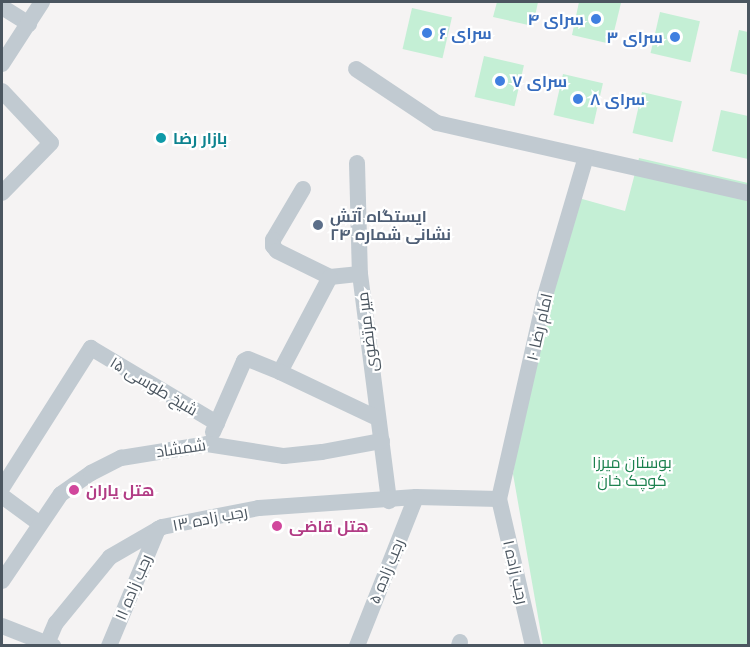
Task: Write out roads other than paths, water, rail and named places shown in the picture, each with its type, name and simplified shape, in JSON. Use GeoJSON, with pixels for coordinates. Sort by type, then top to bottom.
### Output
{"type":"FeatureCollection","features":[{"type":"Feature","properties":{"kind":"street"},"geometry":{"type":"LineString","coordinates":[[2,64],[42,2]]}},
{"type":"Feature","properties":{"kind":"street"},"geometry":{"type":"LineString","coordinates":[[2,7],[28,24]]}},
{"type":"Feature","properties":{"kind":"street"},"geometry":{"type":"LineString","coordinates":[[356,69],[437,123],[748,193]]}},
{"type":"Feature","properties":{"kind":"street"},"geometry":{"type":"LineString","coordinates":[[2,91],[51,142],[2,191]]}},
{"type":"Feature","properties":{"kind":"street","name":"امام رضا ۱۰"},"geometry":{"type":"LineString","coordinates":[[500,499],[545,296],[586,157]]}},
{"type":"Feature","properties":{"kind":"street","name":"میر مرتضوی"},"geometry":{"type":"LineString","coordinates":[[357,163],[360,274],[389,501]]}},
{"type":"Feature","properties":{"kind":"street"},"geometry":{"type":"LineString","coordinates":[[303,189],[273,240],[273,246],[277,251],[330,277],[360,274]]}},
{"type":"Feature","properties":{"kind":"street"},"geometry":{"type":"LineString","coordinates":[[280,372],[330,277]]}},
{"type":"Feature","properties":{"kind":"street","name":"۱۵ شیخ طوسی"},"geometry":{"type":"LineString","coordinates":[[2,488],[91,348],[217,423]]}},
{"type":"Feature","properties":{"kind":"street"},"geometry":{"type":"LineString","coordinates":[[207,444],[244,361],[252,360],[280,372],[377,418]]}},
{"type":"Feature","properties":{"kind":"street","name":"شمشاد"},"geometry":{"type":"LineString","coordinates":[[2,581],[61,494],[91,473],[121,458],[207,444],[284,456],[382,441]]}},
{"type":"Feature","properties":{"kind":"street"},"geometry":{"type":"LineString","coordinates":[[2,496],[40,524]]}},
{"type":"Feature","properties":{"kind":"street","name":"رجب زاده ۱۳"},"geometry":{"type":"LineString","coordinates":[[48,645],[56,623],[110,557],[158,529],[259,508],[389,501],[416,497],[500,499]]}},
{"type":"Feature","properties":{"kind":"street","name":"رجب زاده ۵"},"geometry":{"type":"LineString","coordinates":[[357,645],[416,497]]}},
{"type":"Feature","properties":{"kind":"street","name":"رجب زاده ۱"},"geometry":{"type":"LineString","coordinates":[[500,499],[533,645]]}},
{"type":"Feature","properties":{"kind":"street","name":"رجب زاده ۱۱"},"geometry":{"type":"LineString","coordinates":[[109,645],[158,529]]}},
{"type":"Feature","properties":{"kind":"street"},"geometry":{"type":"LineString","coordinates":[[2,626],[48,645]]}},
{"type":"Feature","properties":{"kind":"place","name":"سرای ۴"},"geometry":{"type":"Point","coordinates":[596,19]}},
{"type":"Feature","properties":{"kind":"place","name":"سرای ۶"},"geometry":{"type":"Point","coordinates":[427,33]}},
{"type":"Feature","properties":{"kind":"place","name":"سرای ۳"},"geometry":{"type":"Point","coordinates":[675,37]}},
{"type":"Feature","properties":{"kind":"place","name":"سرای ۷"},"geometry":{"type":"Point","coordinates":[500,81]}},
{"type":"Feature","properties":{"kind":"place","name":"سرای ۸"},"geometry":{"type":"Point","coordinates":[578,99]}},
{"type":"Feature","properties":{"kind":"place","name":"بازار رضا"},"geometry":{"type":"Point","coordinates":[161,138]}},
{"type":"Feature","properties":{"kind":"place","name":"ایستگاه آتش نشانی شماره ۲۴"},"geometry":{"type":"Point","coordinates":[318,225]}},
{"type":"Feature","properties":{"kind":"place","name":"هتل یاران"},"geometry":{"type":"Point","coordinates":[74,490]}},
{"type":"Feature","properties":{"kind":"place","name":"هتل قاضی"},"geometry":{"type":"Point","coordinates":[277,526]}},
{"type":"Feature","properties":{"kind":"park label","name":"بوستان میرزا کوچک خان"},"geometry":{"type":"Point","coordinates":[632,471]}}]}
